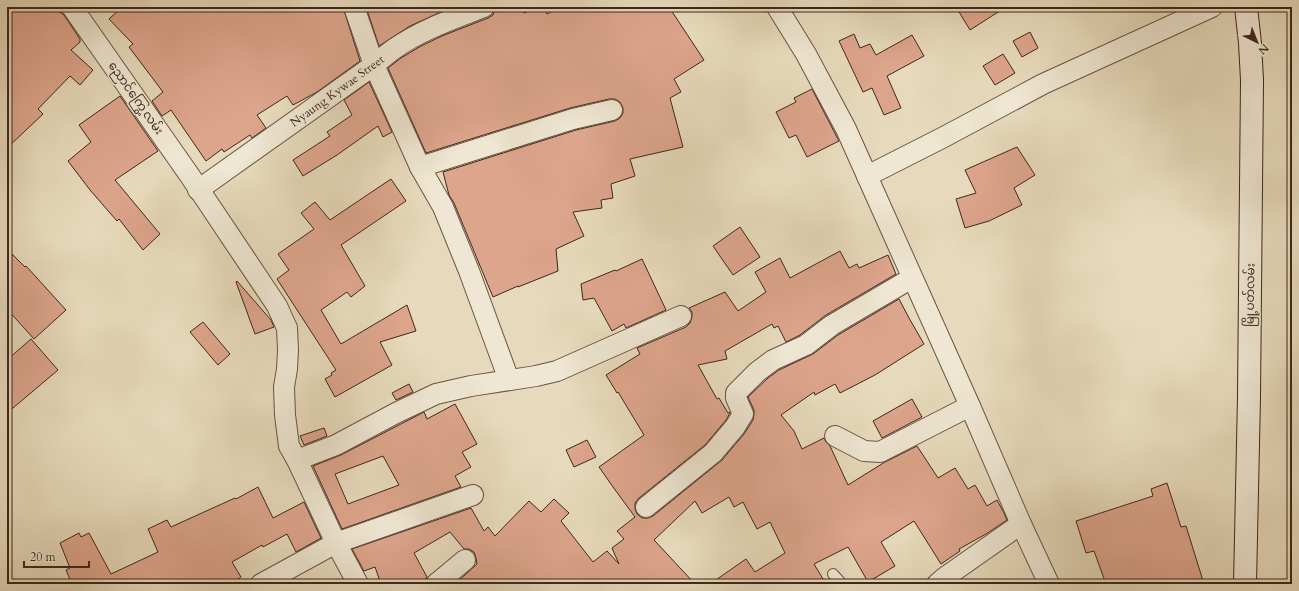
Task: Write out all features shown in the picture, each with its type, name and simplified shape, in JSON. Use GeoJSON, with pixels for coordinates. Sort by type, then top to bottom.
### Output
{"type":"FeatureCollection","features":[{"type":"Feature","properties":{"kind":"main road","name":"မြို့ပတ်လမ်း"},"geometry":{"type":"LineString","coordinates":[[1245,584],[1249,404],[1252,80],[1246,7]]}},
{"type":"Feature","properties":{"kind":"street","name":"ညောင်ကြွေ့လမ်း"},"geometry":{"type":"LineString","coordinates":[[72,7],[278,306],[286,328],[288,350],[284,387],[285,415],[289,446],[336,543],[358,584]]}},
{"type":"Feature","properties":{"kind":"street"},"geometry":{"type":"LineString","coordinates":[[354,7],[374,65],[420,167],[443,207],[509,380]]}},
{"type":"Feature","properties":{"kind":"street","name":"Nyaung Kywae Street"},"geometry":{"type":"LineString","coordinates":[[198,190],[374,65],[394,49],[438,25],[484,7]]}},
{"type":"Feature","properties":{"kind":"street"},"geometry":{"type":"LineString","coordinates":[[777,7],[806,54],[846,130],[1049,584]]}},
{"type":"Feature","properties":{"kind":"street"},"geometry":{"type":"LineString","coordinates":[[867,176],[1043,84],[1212,7]]}},
{"type":"Feature","properties":{"kind":"street"},"geometry":{"type":"LineString","coordinates":[[420,167],[572,119],[612,110]]}},
{"type":"Feature","properties":{"kind":"street"},"geometry":{"type":"LineString","coordinates":[[646,507],[713,453],[735,427],[744,414],[736,398],[736,393],[757,372],[774,360],[806,345],[832,325],[912,278]]}},
{"type":"Feature","properties":{"kind":"street"},"geometry":{"type":"LineString","coordinates":[[296,460],[336,445],[436,394],[471,386],[536,376],[564,369],[681,316]]}},
{"type":"Feature","properties":{"kind":"street"},"geometry":{"type":"LineString","coordinates":[[835,436],[864,451],[880,452],[970,406]]}},
{"type":"Feature","properties":{"kind":"street"},"geometry":{"type":"LineString","coordinates":[[261,584],[336,543],[473,495]]}},
{"type":"Feature","properties":{"kind":"street"},"geometry":{"type":"LineString","coordinates":[[937,584],[1021,524]]}},
{"type":"Feature","properties":{"kind":"street"},"geometry":{"type":"LineString","coordinates":[[436,584],[465,560]]}},
{"type":"Feature","properties":{"kind":"lane"},"geometry":{"type":"LineString","coordinates":[[833,574],[842,584]]}},
{"type":"Feature","properties":{"kind":"building"},"geometry":{"type":"Polygon","coordinates":[[[7,7],[52,7],[64,15],[80,39],[80,42],[71,50],[93,70],[80,85],[70,76],[38,109],[43,114],[7,148],[7,7]]]}},
{"type":"Feature","properties":{"kind":"building"},"geometry":{"type":"Polygon","coordinates":[[[122,7],[343,7],[360,61],[317,92],[293,105],[287,96],[257,115],[266,128],[252,138],[250,135],[224,152],[222,149],[206,161],[171,110],[162,116],[152,101],[163,92],[129,47],[133,44],[109,19],[122,7]]]}},
{"type":"Feature","properties":{"kind":"building"},"geometry":{"type":"Polygon","coordinates":[[[366,7],[452,7],[410,26],[379,46],[366,7]]]}},
{"type":"Feature","properties":{"kind":"building"},"geometry":{"type":"Polygon","coordinates":[[[502,7],[521,7],[524,13],[538,7],[544,7],[547,14],[560,7],[669,7],[704,60],[674,79],[681,92],[670,98],[683,147],[630,159],[635,176],[611,184],[613,198],[601,200],[602,208],[573,212],[584,236],[556,249],[558,271],[493,297],[454,203],[449,195],[443,172],[576,130],[615,121],[620,118],[623,113],[623,108],[620,102],[615,99],[609,99],[570,108],[426,153],[388,68],[421,46],[488,18],[493,15],[495,9],[502,7]]]}},
{"type":"Feature","properties":{"kind":"building"},"geometry":{"type":"Polygon","coordinates":[[[956,7],[1006,7],[970,30],[956,7]]]}},
{"type":"Feature","properties":{"kind":"building"},"geometry":{"type":"Polygon","coordinates":[[[1030,32],[1038,48],[1022,57],[1013,41],[1030,32]]]}},
{"type":"Feature","properties":{"kind":"building"},"geometry":{"type":"Polygon","coordinates":[[[854,34],[860,48],[870,44],[876,55],[912,35],[924,56],[887,76],[901,108],[884,115],[872,88],[863,92],[839,41],[854,34]]]}},
{"type":"Feature","properties":{"kind":"building"},"geometry":{"type":"Polygon","coordinates":[[[1003,54],[1015,73],[995,85],[983,66],[1003,54]]]}},
{"type":"Feature","properties":{"kind":"building"},"geometry":{"type":"Polygon","coordinates":[[[369,82],[392,132],[383,137],[378,126],[337,155],[303,176],[293,160],[330,136],[327,132],[352,115],[344,100],[369,82]]]}},
{"type":"Feature","properties":{"kind":"building"},"geometry":{"type":"Polygon","coordinates":[[[812,89],[839,141],[807,157],[796,135],[789,138],[776,112],[796,102],[794,98],[812,89]]]}},
{"type":"Feature","properties":{"kind":"building"},"geometry":{"type":"Polygon","coordinates":[[[120,96],[158,151],[115,180],[160,234],[143,250],[119,219],[117,221],[90,190],[68,161],[91,142],[79,125],[120,96]]]}},
{"type":"Feature","properties":{"kind":"building"},"geometry":{"type":"Polygon","coordinates":[[[1017,147],[1035,175],[1014,188],[1022,205],[989,221],[965,228],[956,199],[976,193],[965,170],[1017,147]]]}},
{"type":"Feature","properties":{"kind":"building"},"geometry":{"type":"Polygon","coordinates":[[[391,179],[406,201],[341,245],[365,286],[351,297],[347,292],[321,310],[341,344],[407,305],[416,331],[380,342],[392,365],[335,397],[325,379],[332,375],[331,373],[336,370],[277,279],[289,270],[278,254],[314,229],[301,213],[315,202],[330,220],[391,179]]]}},
{"type":"Feature","properties":{"kind":"building"},"geometry":{"type":"Polygon","coordinates":[[[740,227],[760,257],[733,275],[713,246],[740,227]]]}},
{"type":"Feature","properties":{"kind":"building"},"geometry":{"type":"Polygon","coordinates":[[[7,249],[25,267],[26,266],[66,310],[34,339],[7,309],[7,249]]]}},
{"type":"Feature","properties":{"kind":"building"},"geometry":{"type":"Polygon","coordinates":[[[840,251],[849,268],[857,264],[859,268],[888,255],[896,274],[826,315],[800,335],[786,342],[778,326],[774,328],[772,324],[725,351],[727,359],[698,365],[717,399],[719,398],[728,413],[730,413],[705,445],[639,498],[635,503],[637,514],[642,518],[653,516],[722,460],[744,434],[753,420],[754,410],[748,397],[768,378],[779,370],[813,354],[838,335],[899,299],[924,344],[875,375],[840,393],[835,384],[815,395],[814,392],[781,415],[794,431],[802,449],[824,438],[830,446],[848,485],[885,462],[917,446],[938,478],[955,468],[968,489],[975,485],[987,506],[997,500],[1007,520],[959,549],[960,551],[941,564],[914,521],[881,542],[895,566],[868,582],[848,547],[814,564],[826,584],[710,584],[746,559],[755,572],[785,553],[770,522],[757,529],[743,502],[734,507],[729,497],[702,513],[695,501],[654,540],[695,584],[455,584],[477,564],[474,552],[469,549],[464,549],[450,532],[414,553],[427,577],[425,584],[381,584],[375,567],[364,571],[352,549],[471,508],[484,531],[488,527],[495,536],[529,501],[541,512],[554,499],[569,513],[561,521],[593,562],[607,551],[619,564],[612,548],[624,539],[617,531],[635,517],[599,467],[644,435],[606,375],[640,354],[637,348],[686,327],[690,323],[692,317],[692,312],[689,308],[725,292],[738,311],[766,292],[755,272],[780,258],[790,278],[840,251]]]}},
{"type":"Feature","properties":{"kind":"building"},"geometry":{"type":"Polygon","coordinates":[[[642,259],[666,310],[626,328],[624,324],[612,331],[594,298],[583,300],[581,284],[615,270],[616,271],[642,259]]]}},
{"type":"Feature","properties":{"kind":"building"},"geometry":{"type":"Polygon","coordinates":[[[237,281],[271,320],[274,327],[255,334],[236,282],[237,281]]]}},
{"type":"Feature","properties":{"kind":"building"},"geometry":{"type":"Polygon","coordinates":[[[203,322],[230,354],[218,365],[190,332],[203,322]]]}},
{"type":"Feature","properties":{"kind":"building"},"geometry":{"type":"Polygon","coordinates":[[[31,339],[58,370],[7,413],[7,360],[31,339]]]}},
{"type":"Feature","properties":{"kind":"building"},"geometry":{"type":"Polygon","coordinates":[[[409,384],[413,392],[396,400],[392,393],[409,384]]]}},
{"type":"Feature","properties":{"kind":"building"},"geometry":{"type":"Polygon","coordinates":[[[912,399],[922,417],[882,438],[873,421],[912,399]]]}},
{"type":"Feature","properties":{"kind":"building"},"geometry":{"type":"Polygon","coordinates":[[[455,404],[477,444],[462,452],[471,467],[455,476],[461,487],[342,529],[313,466],[341,455],[424,412],[427,419],[455,404]],[[383,456],[335,474],[348,504],[399,485],[383,456]]]}},
{"type":"Feature","properties":{"kind":"building"},"geometry":{"type":"Polygon","coordinates":[[[324,428],[327,436],[304,445],[300,436],[324,428]]]}},
{"type":"Feature","properties":{"kind":"building"},"geometry":{"type":"Polygon","coordinates":[[[587,440],[596,457],[574,467],[566,450],[587,440]]]}},
{"type":"Feature","properties":{"kind":"building"},"geometry":{"type":"Polygon","coordinates":[[[1167,483],[1181,527],[1186,526],[1204,584],[1106,584],[1094,551],[1086,553],[1076,521],[1153,496],[1151,489],[1167,483]]]}},
{"type":"Feature","properties":{"kind":"building"},"geometry":{"type":"Polygon","coordinates":[[[258,487],[273,518],[304,502],[321,538],[296,552],[287,534],[263,547],[262,545],[232,562],[241,577],[231,584],[72,584],[66,570],[70,568],[60,543],[79,533],[81,537],[89,533],[111,574],[158,552],[148,529],[167,520],[171,527],[235,498],[236,499],[258,487]]]}}]}
